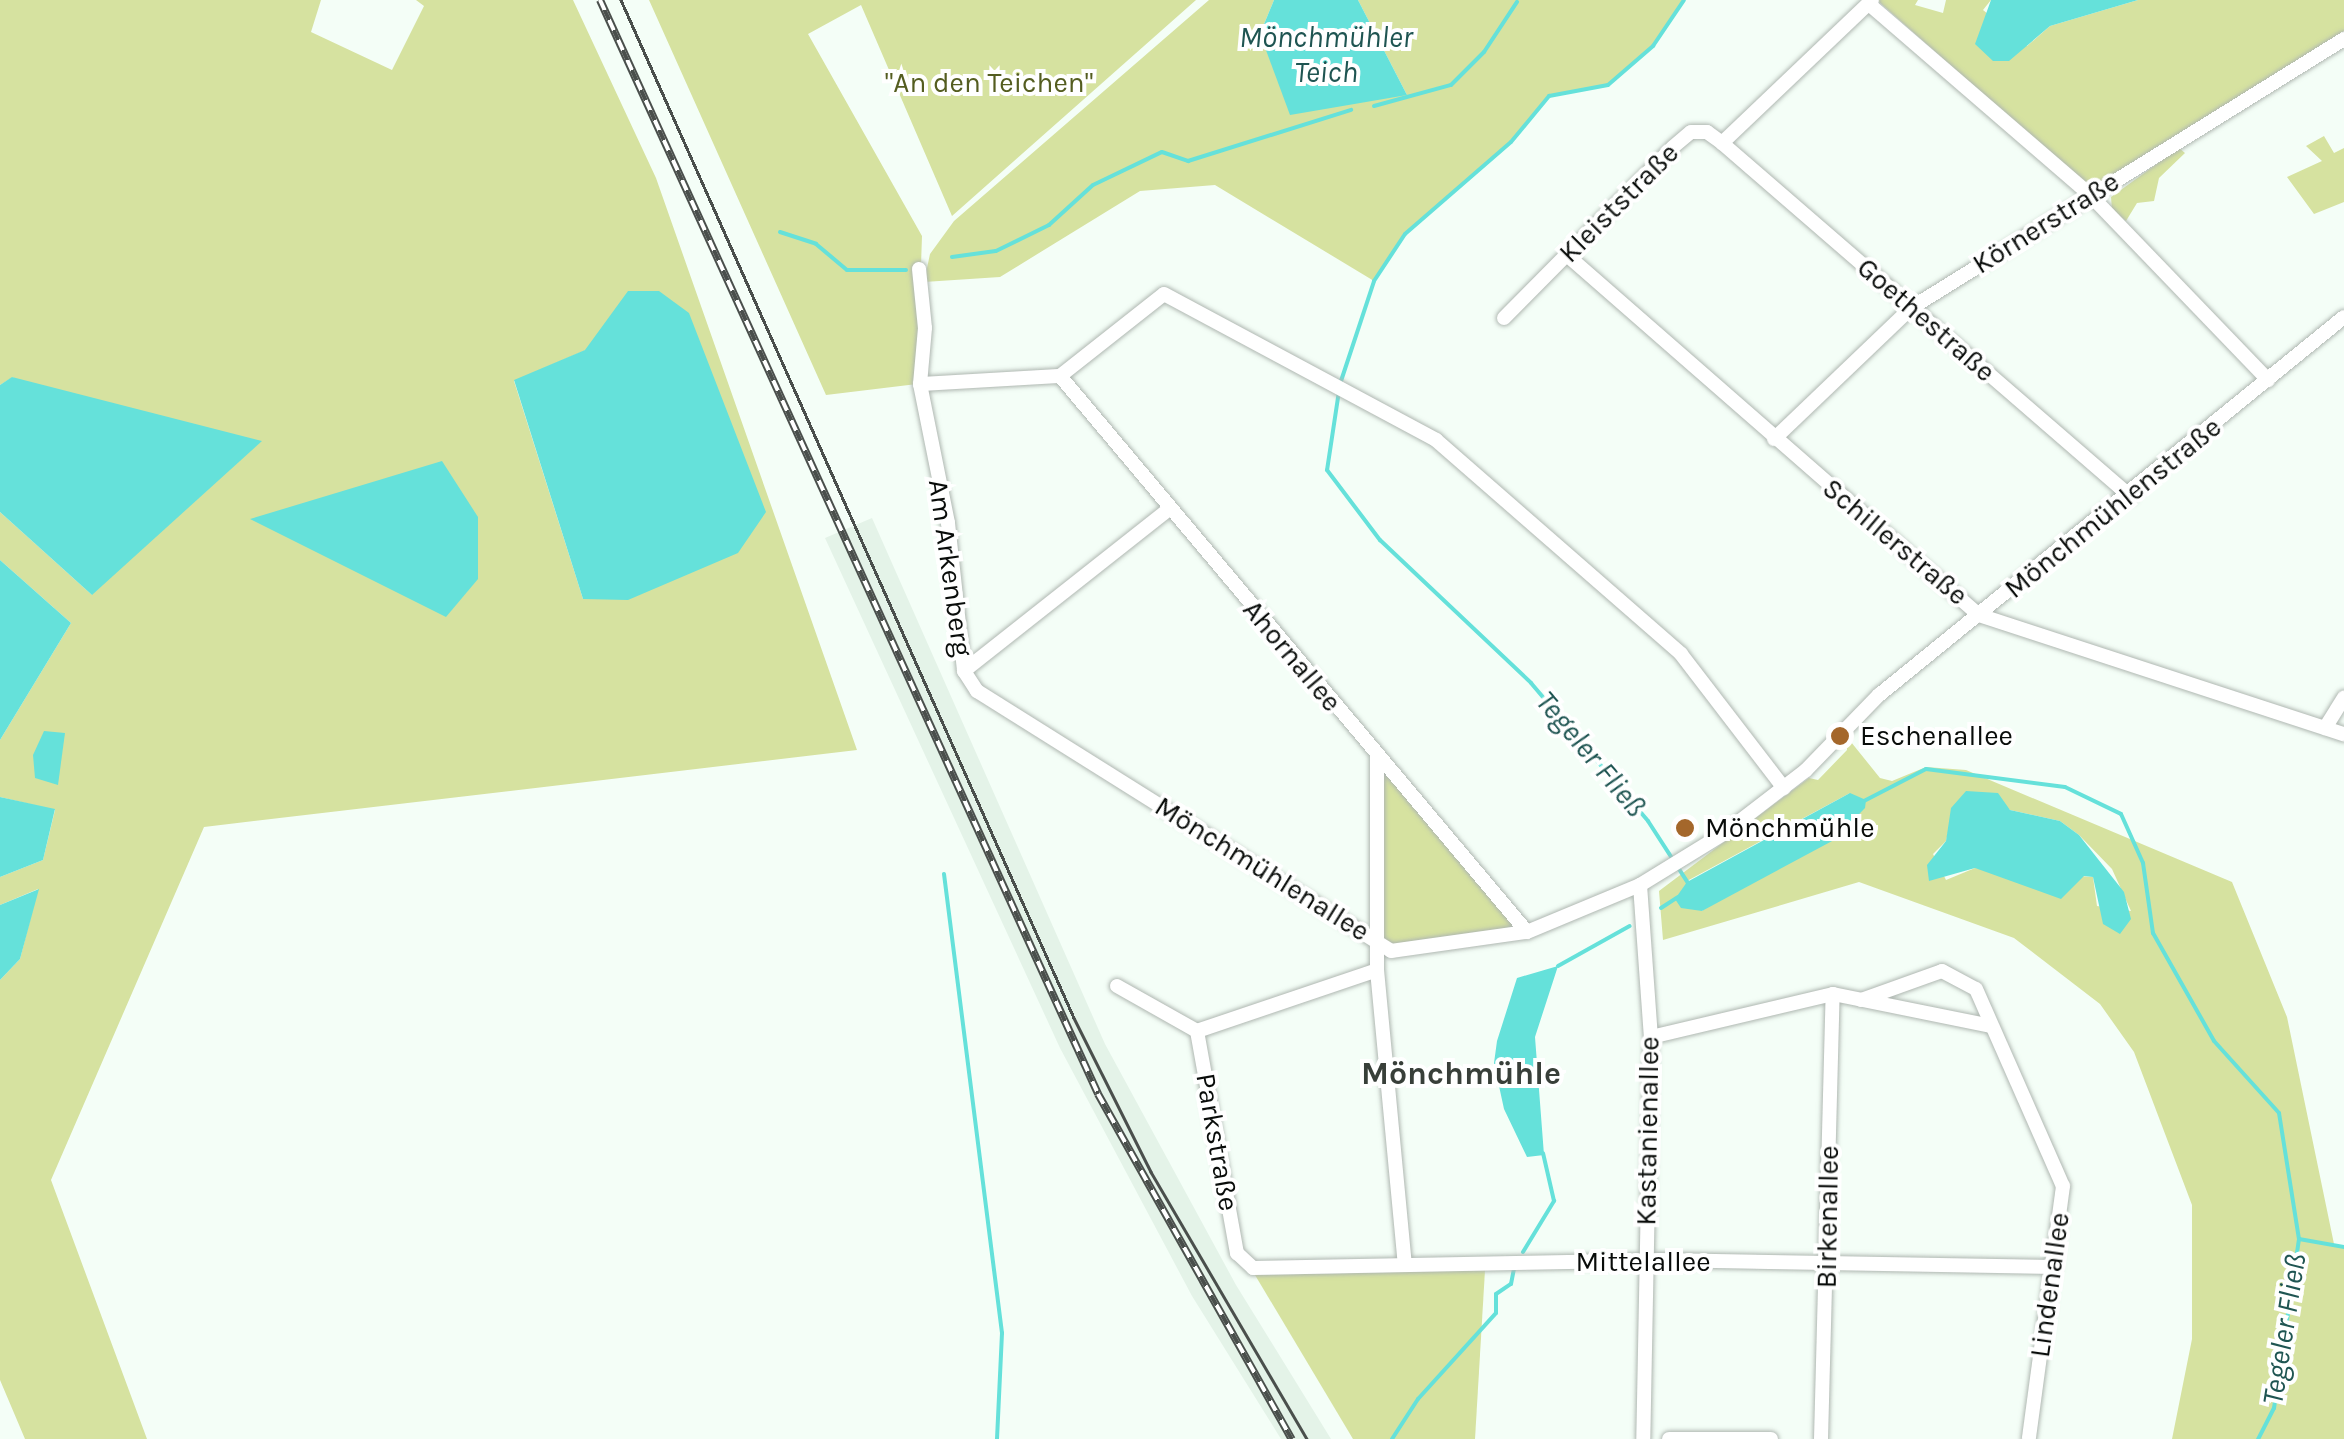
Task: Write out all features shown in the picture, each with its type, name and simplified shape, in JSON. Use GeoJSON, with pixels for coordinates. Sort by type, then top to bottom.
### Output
{"type":"FeatureCollection","features":[{"type":"Feature","properties":{"kind":"street","name":"Kleiststraße"},"geometry":{"type":"LineString","coordinates":[[1504,318],[1691,132],[1707,132],[1722,143],[1870,2]]}},
{"type":"Feature","properties":{"kind":"street"},"geometry":{"type":"LineString","coordinates":[[1870,2],[2090,195],[2268,380]]}},
{"type":"Feature","properties":{"kind":"street","name":"Körnerstraße"},"geometry":{"type":"LineString","coordinates":[[1774,439],[1911,308],[2344,39]]}},
{"type":"Feature","properties":{"kind":"street","name":"Goethestraße"},"geometry":{"type":"LineString","coordinates":[[1722,143],[2130,496]]}},
{"type":"Feature","properties":{"kind":"street","name":"Schillerstraße"},"geometry":{"type":"LineString","coordinates":[[1568,256],[1979,615],[2344,734]]}},
{"type":"Feature","properties":{"kind":"street","name":"Am Arkenberg"},"geometry":{"type":"LineString","coordinates":[[919,269],[926,328],[920,384],[948,524],[964,671]]}},
{"type":"Feature","properties":{"kind":"street"},"geometry":{"type":"LineString","coordinates":[[920,384],[1060,376],[1164,294],[1436,440],[1680,654],[1784,788]]}},
{"type":"Feature","properties":{"kind":"street","name":"Mönchmühlenstraße"},"geometry":{"type":"LineString","coordinates":[[1879,695],[2130,496],[2344,317]]}},
{"type":"Feature","properties":{"kind":"street","name":"Ahornallee"},"geometry":{"type":"LineString","coordinates":[[1060,376],[1168,510],[1527,932]]}},
{"type":"Feature","properties":{"kind":"street","name":"Am Arkenberg"},"geometry":{"type":"LineString","coordinates":[[964,671],[1168,510]]}},
{"type":"Feature","properties":{"kind":"street","name":"Mönchmühlenallee"},"geometry":{"type":"LineString","coordinates":[[964,671],[977,691],[1391,950],[1422,951],[1527,932],[1671,867],[1784,788],[1879,695]]}},
{"type":"Feature","properties":{"kind":"street"},"geometry":{"type":"LineString","coordinates":[[2325,728],[2344,697]]}},
{"type":"Feature","properties":{"kind":"street"},"geometry":{"type":"LineString","coordinates":[[1377,755],[1377,970],[1404,1264]]}},
{"type":"Feature","properties":{"kind":"street","name":"Kastanienallee"},"geometry":{"type":"LineString","coordinates":[[1640,884],[1651,1037],[1643,1439]]}},
{"type":"Feature","properties":{"kind":"street"},"geometry":{"type":"LineString","coordinates":[[1117,986],[1198,1032],[1377,970]]}},
{"type":"Feature","properties":{"kind":"street","name":"Lindenallee"},"geometry":{"type":"LineString","coordinates":[[1861,1000],[1942,971],[1976,988],[2064,1186],[2029,1439]]}},
{"type":"Feature","properties":{"kind":"street"},"geometry":{"type":"LineString","coordinates":[[1651,1037],[1833,994],[1992,1026]]}},
{"type":"Feature","properties":{"kind":"street","name":"Birkenallee"},"geometry":{"type":"LineString","coordinates":[[1821,1439],[1833,994]]}},
{"type":"Feature","properties":{"kind":"street","name":"Parkstraße"},"geometry":{"type":"LineString","coordinates":[[1198,1032],[1237,1253]]}},
{"type":"Feature","properties":{"kind":"street","name":"Mittelallee"},"geometry":{"type":"LineString","coordinates":[[1237,1253],[1253,1268],[1646,1260],[2054,1267]]}},
{"type":"Feature","properties":{"kind":"street"},"geometry":{"type":"LineString","coordinates":[[1668,1439],[1771,1439]]}},
{"type":"Feature","properties":{"kind":"shaded area"},"geometry":{"type":"Polygon","coordinates":[[[872,518],[1105,1044],[1236,1285],[1331,1439],[1281,1439],[1192,1296],[1060,1048],[825,538],[872,518]]]}},
{"type":"Feature","properties":{"kind":"green space"},"geometry":{"type":"Polygon","coordinates":[[[0,0],[321,0],[311,32],[392,70],[424,6],[416,0],[573,0],[656,178],[857,750],[204,827],[51,1180],[147,1439],[25,1439],[0,1380],[0,980],[20,959],[38,889],[0,905],[0,877],[43,860],[55,810],[0,797],[0,740],[71,623],[0,560],[0,512],[92,595],[13,377],[0,385],[0,0]],[[586,350],[514,381],[583,599],[586,350]]]}},
{"type":"Feature","properties":{"kind":"green space","name":"\"An den Teichen\""},"geometry":{"type":"Polygon","coordinates":[[[649,0],[1196,0],[952,216],[861,5],[808,34],[922,236],[917,384],[826,395],[649,0]]]}},
{"type":"Feature","properties":{"kind":"green space"},"geometry":{"type":"Polygon","coordinates":[[[1209,0],[1274,0],[1260,34],[1407,95],[1358,0],[1684,0],[1653,46],[1608,85],[1549,96],[1511,142],[1405,234],[1374,281],[1215,185],[1140,191],[1000,277],[924,282],[930,254],[954,221],[1209,0]]]}},
{"type":"Feature","properties":{"kind":"green space"},"geometry":{"type":"Polygon","coordinates":[[[1877,0],[1918,0],[1915,5],[1943,13],[1946,0],[1991,0],[1983,10],[2027,46],[2050,26],[2138,0],[2344,0],[2344,31],[2091,190],[1877,0]]]}},
{"type":"Feature","properties":{"kind":"green space"},"geometry":{"type":"Polygon","coordinates":[[[2324,136],[2334,153],[2344,148],[2344,202],[2314,214],[2287,177],[2322,161],[2306,146],[2324,136]]]}},
{"type":"Feature","properties":{"kind":"green space"},"geometry":{"type":"Polygon","coordinates":[[[2179,148],[2185,153],[2159,178],[2154,201],[2137,203],[2126,221],[2112,210],[2111,197],[2179,148]]]}},
{"type":"Feature","properties":{"kind":"green space"},"geometry":{"type":"Polygon","coordinates":[[[1847,737],[1880,778],[1892,781],[1926,767],[1966,770],[2232,882],[2287,1017],[2334,1244],[2344,1246],[2344,1439],[2172,1439],[2192,1339],[2192,1205],[2134,1052],[2100,1004],[2014,938],[1859,882],[1663,940],[1659,891],[1809,778],[1818,780],[1847,750],[1847,737]],[[1850,793],[1687,881],[1702,911],[1850,793]],[[1999,801],[1951,820],[1946,841],[1933,854],[1946,880],[1975,868],[2093,877],[2097,906],[2131,911],[2112,869],[2079,835],[2060,821],[2010,810],[1999,801]]]}},
{"type":"Feature","properties":{"kind":"green space"},"geometry":{"type":"Polygon","coordinates":[[[1378,757],[1526,931],[1391,950],[1377,939],[1378,757]]]}},
{"type":"Feature","properties":{"kind":"green space"},"geometry":{"type":"Polygon","coordinates":[[[1485,1270],[1475,1439],[1353,1439],[1255,1275],[1485,1270]]]}},
{"type":"Feature","properties":{"kind":"water","name":"Mönchmühler Teich"},"geometry":{"type":"Polygon","coordinates":[[[1274,0],[1358,0],[1407,95],[1290,115],[1260,34],[1274,0]]]}},
{"type":"Feature","properties":{"kind":"water"},"geometry":{"type":"Polygon","coordinates":[[[1991,0],[2138,0],[2050,26],[2009,61],[1993,61],[1975,44],[1991,0]]]}},
{"type":"Feature","properties":{"kind":"water"},"geometry":{"type":"Polygon","coordinates":[[[628,291],[659,291],[689,313],[766,512],[738,553],[628,600],[583,599],[514,380],[585,350],[628,291]]]}},
{"type":"Feature","properties":{"kind":"water"},"geometry":{"type":"Polygon","coordinates":[[[12,377],[262,441],[92,595],[0,512],[0,385],[12,377]]]}},
{"type":"Feature","properties":{"kind":"water"},"geometry":{"type":"Polygon","coordinates":[[[442,461],[478,517],[478,579],[446,617],[250,519],[442,461]]]}},
{"type":"Feature","properties":{"kind":"water"},"geometry":{"type":"Polygon","coordinates":[[[0,560],[71,623],[0,740],[0,560]]]}},
{"type":"Feature","properties":{"kind":"water"},"geometry":{"type":"Polygon","coordinates":[[[44,731],[65,733],[58,785],[35,778],[33,755],[44,731]]]}},
{"type":"Feature","properties":{"kind":"water"},"geometry":{"type":"Polygon","coordinates":[[[1966,791],[1998,793],[2010,810],[2060,821],[2079,835],[2124,892],[2131,919],[2120,934],[2103,924],[2093,877],[2084,876],[2061,899],[1975,868],[1929,881],[1927,865],[1946,841],[1951,808],[1966,791]]]}},
{"type":"Feature","properties":{"kind":"water"},"geometry":{"type":"Polygon","coordinates":[[[1850,793],[1866,800],[1865,808],[1834,840],[1702,911],[1681,908],[1675,899],[1687,882],[1850,793]]]}},
{"type":"Feature","properties":{"kind":"water"},"geometry":{"type":"Polygon","coordinates":[[[0,797],[55,809],[43,860],[0,877],[0,797]]]}},
{"type":"Feature","properties":{"kind":"water"},"geometry":{"type":"Polygon","coordinates":[[[39,889],[20,959],[0,980],[0,905],[39,889]]]}},
{"type":"Feature","properties":{"kind":"water"},"geometry":{"type":"Polygon","coordinates":[[[1558,966],[1535,1037],[1544,1155],[1527,1157],[1504,1109],[1494,1063],[1497,1041],[1517,978],[1558,966]]]}},
{"type":"Feature","properties":{"kind":"waterway","name":"Tegeler Fließ"},"geometry":{"type":"LineString","coordinates":[[1341,381],[1374,281],[1405,234],[1511,142],[1549,96],[1608,85],[1653,46],[1684,0]]}},
{"type":"Feature","properties":{"kind":"waterway"},"geometry":{"type":"LineString","coordinates":[[1374,106],[1451,85],[1484,52],[1517,2]]}},
{"type":"Feature","properties":{"kind":"waterway"},"geometry":{"type":"LineString","coordinates":[[952,257],[996,251],[1049,225],[1093,185],[1162,152],[1188,161],[1351,110]]}},
{"type":"Feature","properties":{"kind":"waterway"},"geometry":{"type":"LineString","coordinates":[[780,232],[816,244],[847,270],[906,270]]}},
{"type":"Feature","properties":{"kind":"waterway","name":"Tegeler Fließ"},"geometry":{"type":"LineString","coordinates":[[1339,391],[1327,470],[1380,540],[1531,683],[1648,821],[1688,883]]}},
{"type":"Feature","properties":{"kind":"waterway","name":"Tegeler Fließ"},"geometry":{"type":"LineString","coordinates":[[1862,802],[1926,769],[2065,787],[2121,814],[2143,863],[2153,933],[2214,1041],[2279,1113],[2299,1239],[2274,1408],[2258,1439]]}},
{"type":"Feature","properties":{"kind":"waterway"},"geometry":{"type":"LineString","coordinates":[[944,874],[1002,1333],[997,1439]]}},
{"type":"Feature","properties":{"kind":"waterway"},"geometry":{"type":"LineString","coordinates":[[1661,908],[1678,897]]}},
{"type":"Feature","properties":{"kind":"waterway"},"geometry":{"type":"LineString","coordinates":[[1558,966],[1630,926]]}},
{"type":"Feature","properties":{"kind":"waterway"},"geometry":{"type":"LineString","coordinates":[[1523,1252],[1554,1201],[1543,1153]]}},
{"type":"Feature","properties":{"kind":"waterway"},"geometry":{"type":"LineString","coordinates":[[2299,1239],[2344,1247]]}},
{"type":"Feature","properties":{"kind":"waterway"},"geometry":{"type":"LineString","coordinates":[[1392,1439],[1418,1399],[1496,1313],[1496,1294],[1511,1284],[1514,1269]]}},
{"type":"Feature","properties":{"kind":"tram line"},"geometry":{"type":"LineString","coordinates":[[621,0],[1074,1018],[1151,1172],[1307,1439]]}},
{"type":"Feature","properties":{"kind":"railway"},"geometry":{"type":"LineString","coordinates":[[600,0],[1098,1094],[1292,1439]]}},
{"type":"Feature","properties":{"kind":"place","name":"Eschenallee"},"geometry":{"type":"Point","coordinates":[1840,736]}},
{"type":"Feature","properties":{"kind":"place","name":"Mönchmühle"},"geometry":{"type":"Point","coordinates":[1685,828]}},
{"type":"Feature","properties":{"kind":"district","name":"Mönchmühle"},"geometry":{"type":"Point","coordinates":[1461,1074]}}]}
